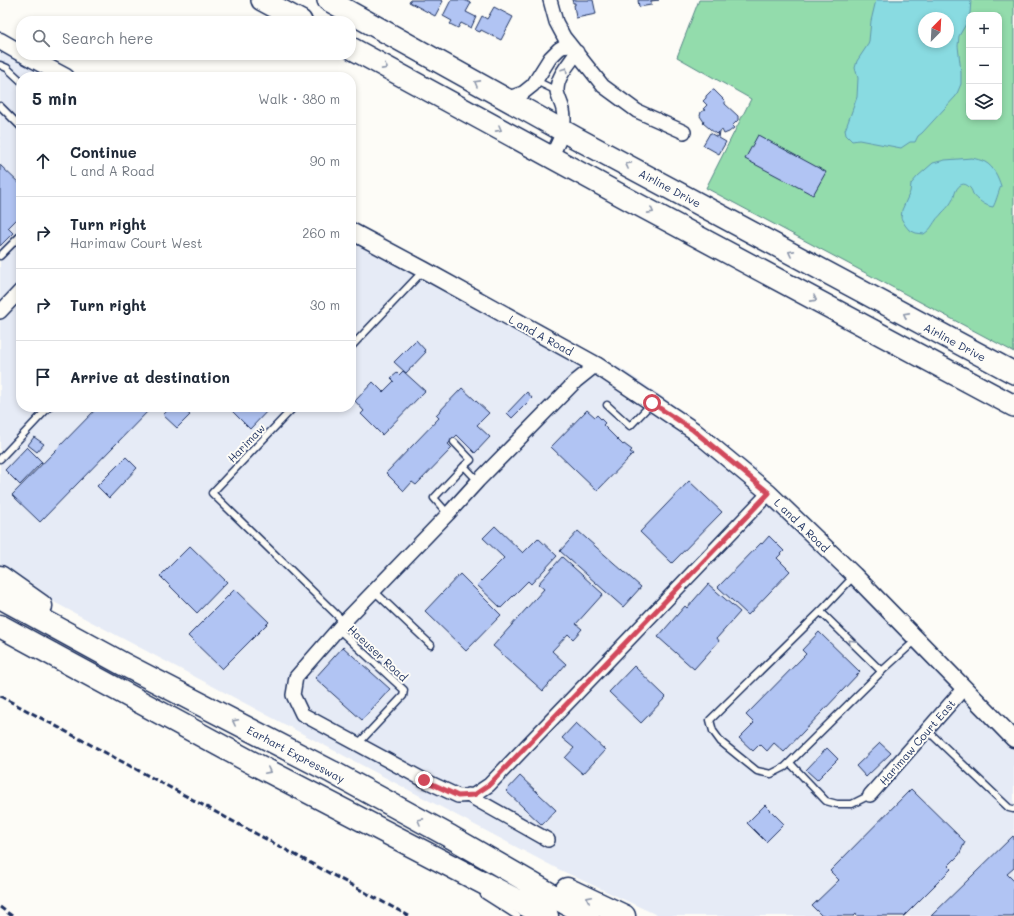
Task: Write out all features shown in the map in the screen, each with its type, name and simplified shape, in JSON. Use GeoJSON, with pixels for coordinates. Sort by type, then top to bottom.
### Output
{"type":"FeatureCollection","features":[{"type":"Feature","properties":{"kind":"highway"},"geometry":{"type":"LineString","coordinates":[[262,0],[292,16]]}},
{"type":"Feature","properties":{"kind":"highway","name":"Airline Drive"},"geometry":{"type":"LineString","coordinates":[[328,0],[506,99],[1014,373]]}},
{"type":"Feature","properties":{"kind":"highway"},"geometry":{"type":"LineString","coordinates":[[356,51],[722,250],[1014,406]]}},
{"type":"Feature","properties":{"kind":"highway"},"geometry":{"type":"LineString","coordinates":[[722,250],[735,223]]}},
{"type":"Feature","properties":{"kind":"highway"},"geometry":{"type":"LineString","coordinates":[[935,364],[947,337]]}},
{"type":"Feature","properties":{"kind":"highway"},"geometry":{"type":"LineString","coordinates":[[0,577],[124,664]]}},
{"type":"Feature","properties":{"kind":"highway","name":"Earhart Expressway"},"geometry":{"type":"LineString","coordinates":[[0,598],[332,772],[451,837],[588,916]]}},
{"type":"Feature","properties":{"kind":"highway"},"geometry":{"type":"LineString","coordinates":[[0,626],[247,760],[547,916]]}},
{"type":"Feature","properties":{"kind":"highway"},"geometry":{"type":"LineString","coordinates":[[0,643],[247,760]]}},
{"type":"Feature","properties":{"kind":"highway"},"geometry":{"type":"LineString","coordinates":[[451,837],[544,878],[624,916]]}},
{"type":"Feature","properties":{"kind":"street"},"geometry":{"type":"LineString","coordinates":[[550,0],[556,22],[564,37],[603,86],[637,111],[684,132]]}},
{"type":"Feature","properties":{"kind":"street"},"geometry":{"type":"LineString","coordinates":[[0,41],[16,50]]}},
{"type":"Feature","properties":{"kind":"street"},"geometry":{"type":"LineString","coordinates":[[506,99],[523,94],[533,85],[550,58],[559,49],[573,48]]}},
{"type":"Feature","properties":{"kind":"street"},"geometry":{"type":"LineString","coordinates":[[551,157],[564,130],[564,111],[557,91],[573,48]]}},
{"type":"Feature","properties":{"kind":"street"},"geometry":{"type":"LineString","coordinates":[[34,60],[57,72]]}},
{"type":"Feature","properties":{"kind":"street","name":"L and A Road"},"geometry":{"type":"LineString","coordinates":[[356,234],[596,366],[693,430],[769,493],[854,576],[1014,739]]}},
{"type":"Feature","properties":{"kind":"street"},"geometry":{"type":"LineString","coordinates":[[0,312],[16,295]]}},
{"type":"Feature","properties":{"kind":"street"},"geometry":{"type":"LineString","coordinates":[[596,366],[576,381],[478,480],[448,514],[341,626],[296,677],[293,695],[302,714],[424,780],[458,796],[474,795],[489,785],[769,493]]}},
{"type":"Feature","properties":{"kind":"street","name":"Harimaw Court East"},"geometry":{"type":"LineString","coordinates":[[870,795],[964,688]]}},
{"type":"Feature","properties":{"kind":"street"},"geometry":{"type":"LineString","coordinates":[[468,795],[548,840]]}},
{"type":"Feature","properties":{"kind":"lane"},"geometry":{"type":"LineString","coordinates":[[0,65],[7,68],[16,76]]}},
{"type":"Feature","properties":{"kind":"lane"},"geometry":{"type":"LineString","coordinates":[[536,81],[557,91]]}},
{"type":"Feature","properties":{"kind":"lane"},"geometry":{"type":"LineString","coordinates":[[0,106],[16,122]]}},
{"type":"Feature","properties":{"kind":"lane"},"geometry":{"type":"LineString","coordinates":[[0,256],[16,240]]}},
{"type":"Feature","properties":{"kind":"lane"},"geometry":{"type":"LineString","coordinates":[[356,342],[424,270]]}},
{"type":"Feature","properties":{"kind":"lane"},"geometry":{"type":"LineString","coordinates":[[607,405],[630,426],[652,403]]}},
{"type":"Feature","properties":{"kind":"lane"},"geometry":{"type":"LineString","coordinates":[[0,459],[44,412]]}},
{"type":"Feature","properties":{"kind":"lane","name":"Harimaw"},"geometry":{"type":"LineString","coordinates":[[212,493],[289,412]]}},
{"type":"Feature","properties":{"kind":"lane"},"geometry":{"type":"LineString","coordinates":[[448,514],[434,498],[471,460],[454,442]]}},
{"type":"Feature","properties":{"kind":"lane"},"geometry":{"type":"LineString","coordinates":[[464,466],[478,480]]}},
{"type":"Feature","properties":{"kind":"lane","name":"Haeuser Road"},"geometry":{"type":"LineString","coordinates":[[212,493],[404,690],[403,696],[358,744]]}},
{"type":"Feature","properties":{"kind":"lane"},"geometry":{"type":"LineString","coordinates":[[854,576],[822,611],[710,720],[713,731],[721,742],[757,771],[771,774],[785,767],[881,670],[916,640]]}},
{"type":"Feature","properties":{"kind":"lane"},"geometry":{"type":"LineString","coordinates":[[374,591],[431,645]]}},
{"type":"Feature","properties":{"kind":"lane"},"geometry":{"type":"LineString","coordinates":[[822,611],[881,670]]}},
{"type":"Feature","properties":{"kind":"lane"},"geometry":{"type":"LineString","coordinates":[[926,730],[1009,808],[1014,809]]}},
{"type":"Feature","properties":{"kind":"lane"},"geometry":{"type":"LineString","coordinates":[[790,763],[826,801],[837,804],[852,804],[870,795]]}},
{"type":"Feature","properties":{"kind":"lane"},"geometry":{"type":"LineString","coordinates":[[392,835],[451,874]]}},
{"type":"Feature","properties":{"kind":"lane"},"geometry":{"type":"LineString","coordinates":[[478,891],[517,916]]}},
{"type":"Feature","properties":{"kind":"shaded area"},"geometry":{"type":"Polygon","coordinates":[[[0,36],[16,45],[16,60],[44,60],[67,72],[16,72],[16,412],[356,412],[356,227],[622,369],[693,418],[755,468],[1014,728],[1014,916],[659,916],[556,868],[33,591],[0,566],[0,36]]]}},
{"type":"Feature","properties":{"kind":"green space"},"geometry":{"type":"Polygon","coordinates":[[[699,0],[1014,0],[1014,352],[706,188],[751,99],[677,57],[699,0]]]}},
{"type":"Feature","properties":{"kind":"water"},"geometry":{"type":"Polygon","coordinates":[[[876,0],[971,0],[970,12],[966,12],[966,24],[959,36],[958,46],[961,84],[956,96],[918,136],[915,142],[910,142],[901,148],[859,140],[852,141],[846,135],[845,130],[857,97],[858,78],[855,68],[857,61],[869,41],[871,21],[876,0]]]}},
{"type":"Feature","properties":{"kind":"water"},"geometry":{"type":"Polygon","coordinates":[[[972,158],[988,164],[995,172],[1001,186],[993,207],[982,202],[973,194],[969,187],[962,184],[957,189],[950,204],[937,218],[931,228],[924,234],[909,230],[901,218],[902,210],[910,192],[911,184],[918,176],[933,163],[945,160],[972,158]]]}},
{"type":"Feature","properties":{"kind":"building"},"geometry":{"type":"Polygon","coordinates":[[[410,0],[443,1],[435,16],[409,2],[410,0]]]}},
{"type":"Feature","properties":{"kind":"building"},"geometry":{"type":"Polygon","coordinates":[[[451,0],[464,0],[471,3],[466,12],[476,17],[471,28],[461,23],[458,28],[450,24],[452,21],[443,16],[451,0]]]}},
{"type":"Feature","properties":{"kind":"building"},"geometry":{"type":"Polygon","coordinates":[[[572,0],[593,0],[596,14],[576,18],[575,3],[573,3],[572,0]]]}},
{"type":"Feature","properties":{"kind":"building"},"geometry":{"type":"Polygon","coordinates":[[[638,0],[659,0],[651,1],[651,5],[639,7],[638,0]]]}},
{"type":"Feature","properties":{"kind":"building"},"geometry":{"type":"Polygon","coordinates":[[[494,7],[513,17],[501,40],[481,30],[480,32],[475,30],[482,16],[487,19],[494,7]]]}},
{"type":"Feature","properties":{"kind":"building"},"geometry":{"type":"Polygon","coordinates":[[[712,90],[714,90],[725,101],[725,104],[738,116],[738,120],[732,126],[734,128],[724,134],[722,130],[720,131],[719,138],[726,142],[719,154],[703,145],[710,133],[717,137],[718,132],[716,134],[703,123],[704,122],[700,116],[701,112],[705,110],[703,109],[707,105],[703,101],[712,90]]]}},
{"type":"Feature","properties":{"kind":"building"},"geometry":{"type":"Polygon","coordinates":[[[758,135],[826,172],[813,195],[745,159],[758,135]]]}},
{"type":"Feature","properties":{"kind":"building"},"geometry":{"type":"Polygon","coordinates":[[[0,165],[16,180],[16,220],[8,228],[13,233],[0,246],[0,165]]]}},
{"type":"Feature","properties":{"kind":"building"},"geometry":{"type":"Polygon","coordinates":[[[416,340],[426,352],[406,373],[394,362],[416,340]]]}},
{"type":"Feature","properties":{"kind":"building"},"geometry":{"type":"Polygon","coordinates":[[[403,371],[425,391],[382,435],[361,414],[364,411],[356,402],[356,400],[373,382],[383,392],[394,381],[391,378],[397,373],[399,375],[403,371]]]}},
{"type":"Feature","properties":{"kind":"building"},"geometry":{"type":"Polygon","coordinates":[[[462,388],[489,413],[477,425],[490,437],[475,453],[457,435],[448,444],[452,448],[416,485],[412,482],[404,491],[386,473],[439,418],[436,415],[462,388]]]}},
{"type":"Feature","properties":{"kind":"building"},"geometry":{"type":"Polygon","coordinates":[[[527,392],[532,398],[512,418],[507,413],[527,392]]]}},
{"type":"Feature","properties":{"kind":"building"},"geometry":{"type":"Polygon","coordinates":[[[587,410],[595,417],[597,415],[605,423],[603,425],[623,445],[624,444],[632,450],[630,452],[633,454],[597,491],[551,447],[587,410]]]}},
{"type":"Feature","properties":{"kind":"building"},"geometry":{"type":"Polygon","coordinates":[[[93,412],[147,412],[40,522],[12,495],[93,412]]]}},
{"type":"Feature","properties":{"kind":"building"},"geometry":{"type":"Polygon","coordinates":[[[166,412],[187,412],[190,415],[177,428],[163,415],[166,412]]]}},
{"type":"Feature","properties":{"kind":"building"},"geometry":{"type":"Polygon","coordinates":[[[233,412],[266,412],[250,429],[233,412]]]}},
{"type":"Feature","properties":{"kind":"building"},"geometry":{"type":"Polygon","coordinates":[[[34,437],[44,444],[37,452],[28,445],[34,437]]]}},
{"type":"Feature","properties":{"kind":"building"},"geometry":{"type":"Polygon","coordinates":[[[27,447],[42,462],[20,485],[5,470],[27,447]]]}},
{"type":"Feature","properties":{"kind":"building"},"geometry":{"type":"Polygon","coordinates":[[[126,457],[137,468],[109,498],[97,486],[126,457]]]}},
{"type":"Feature","properties":{"kind":"building"},"geometry":{"type":"Polygon","coordinates":[[[689,481],[722,512],[672,563],[640,532],[689,481]]]}},
{"type":"Feature","properties":{"kind":"building"},"geometry":{"type":"Polygon","coordinates":[[[495,526],[523,553],[538,538],[557,556],[531,584],[528,581],[501,608],[477,585],[504,558],[483,538],[495,526]]]}},
{"type":"Feature","properties":{"kind":"building"},"geometry":{"type":"Polygon","coordinates":[[[578,531],[641,587],[623,607],[560,551],[578,531]]]}},
{"type":"Feature","properties":{"kind":"building"},"geometry":{"type":"Polygon","coordinates":[[[769,536],[784,551],[777,558],[790,571],[748,615],[718,587],[769,536]]]}},
{"type":"Feature","properties":{"kind":"building"},"geometry":{"type":"Polygon","coordinates":[[[190,546],[227,582],[197,613],[160,576],[190,546]]]}},
{"type":"Feature","properties":{"kind":"building"},"geometry":{"type":"Polygon","coordinates":[[[562,557],[603,594],[576,624],[582,629],[573,639],[568,634],[552,651],[566,664],[543,691],[493,646],[544,589],[538,584],[562,557]]]}},
{"type":"Feature","properties":{"kind":"building"},"geometry":{"type":"Polygon","coordinates":[[[460,574],[501,615],[466,651],[425,611],[460,574]]]}},
{"type":"Feature","properties":{"kind":"building"},"geometry":{"type":"Polygon","coordinates":[[[708,584],[740,612],[717,638],[719,641],[694,669],[658,637],[685,606],[687,608],[708,584]]]}},
{"type":"Feature","properties":{"kind":"building"},"geometry":{"type":"Polygon","coordinates":[[[235,589],[269,622],[222,669],[188,636],[235,589]]]}},
{"type":"Feature","properties":{"kind":"building"},"geometry":{"type":"Polygon","coordinates":[[[819,632],[860,672],[784,752],[774,743],[767,751],[760,744],[753,751],[739,738],[754,723],[746,715],[806,654],[802,650],[819,632]]]}},
{"type":"Feature","properties":{"kind":"building"},"geometry":{"type":"Polygon","coordinates":[[[343,647],[390,689],[362,720],[315,678],[343,647]]]}},
{"type":"Feature","properties":{"kind":"building"},"geometry":{"type":"Polygon","coordinates":[[[634,666],[666,697],[641,723],[609,692],[634,666]]]}},
{"type":"Feature","properties":{"kind":"building"},"geometry":{"type":"Polygon","coordinates":[[[576,723],[605,750],[583,774],[565,758],[574,748],[562,738],[576,723]]]}},
{"type":"Feature","properties":{"kind":"building"},"geometry":{"type":"Polygon","coordinates":[[[880,743],[891,753],[866,777],[856,766],[880,743]]]}},
{"type":"Feature","properties":{"kind":"building"},"geometry":{"type":"Polygon","coordinates":[[[827,748],[838,759],[817,780],[806,770],[827,748]]]}},
{"type":"Feature","properties":{"kind":"building"},"geometry":{"type":"Polygon","coordinates":[[[520,776],[556,810],[542,825],[506,791],[520,776]]]}},
{"type":"Feature","properties":{"kind":"building"},"geometry":{"type":"Polygon","coordinates":[[[911,789],[965,842],[959,855],[948,866],[951,869],[904,916],[857,916],[856,914],[854,916],[822,916],[812,906],[839,880],[830,871],[911,789]]]}},
{"type":"Feature","properties":{"kind":"building"},"geometry":{"type":"Polygon","coordinates":[[[765,805],[784,824],[766,842],[747,823],[765,805]]]}},
{"type":"Feature","properties":{"kind":"building"},"geometry":{"type":"Polygon","coordinates":[[[1013,836],[1014,868],[1007,874],[1014,881],[1014,916],[931,916],[1013,836]]]}},
{"type":"Feature","properties":{"kind":"railway"},"geometry":{"type":"LineString","coordinates":[[0,696],[409,916]]}},
{"type":"Feature","properties":{"kind":"railway"},"geometry":{"type":"LineString","coordinates":[[0,907],[12,916]]}},
{"type":"Feature","properties":{"kind":"route"},"geometry":{"type":"LineString","coordinates":[[424,780],[458,796],[474,795],[489,785],[769,493],[693,430],[652,403]]}}]}
